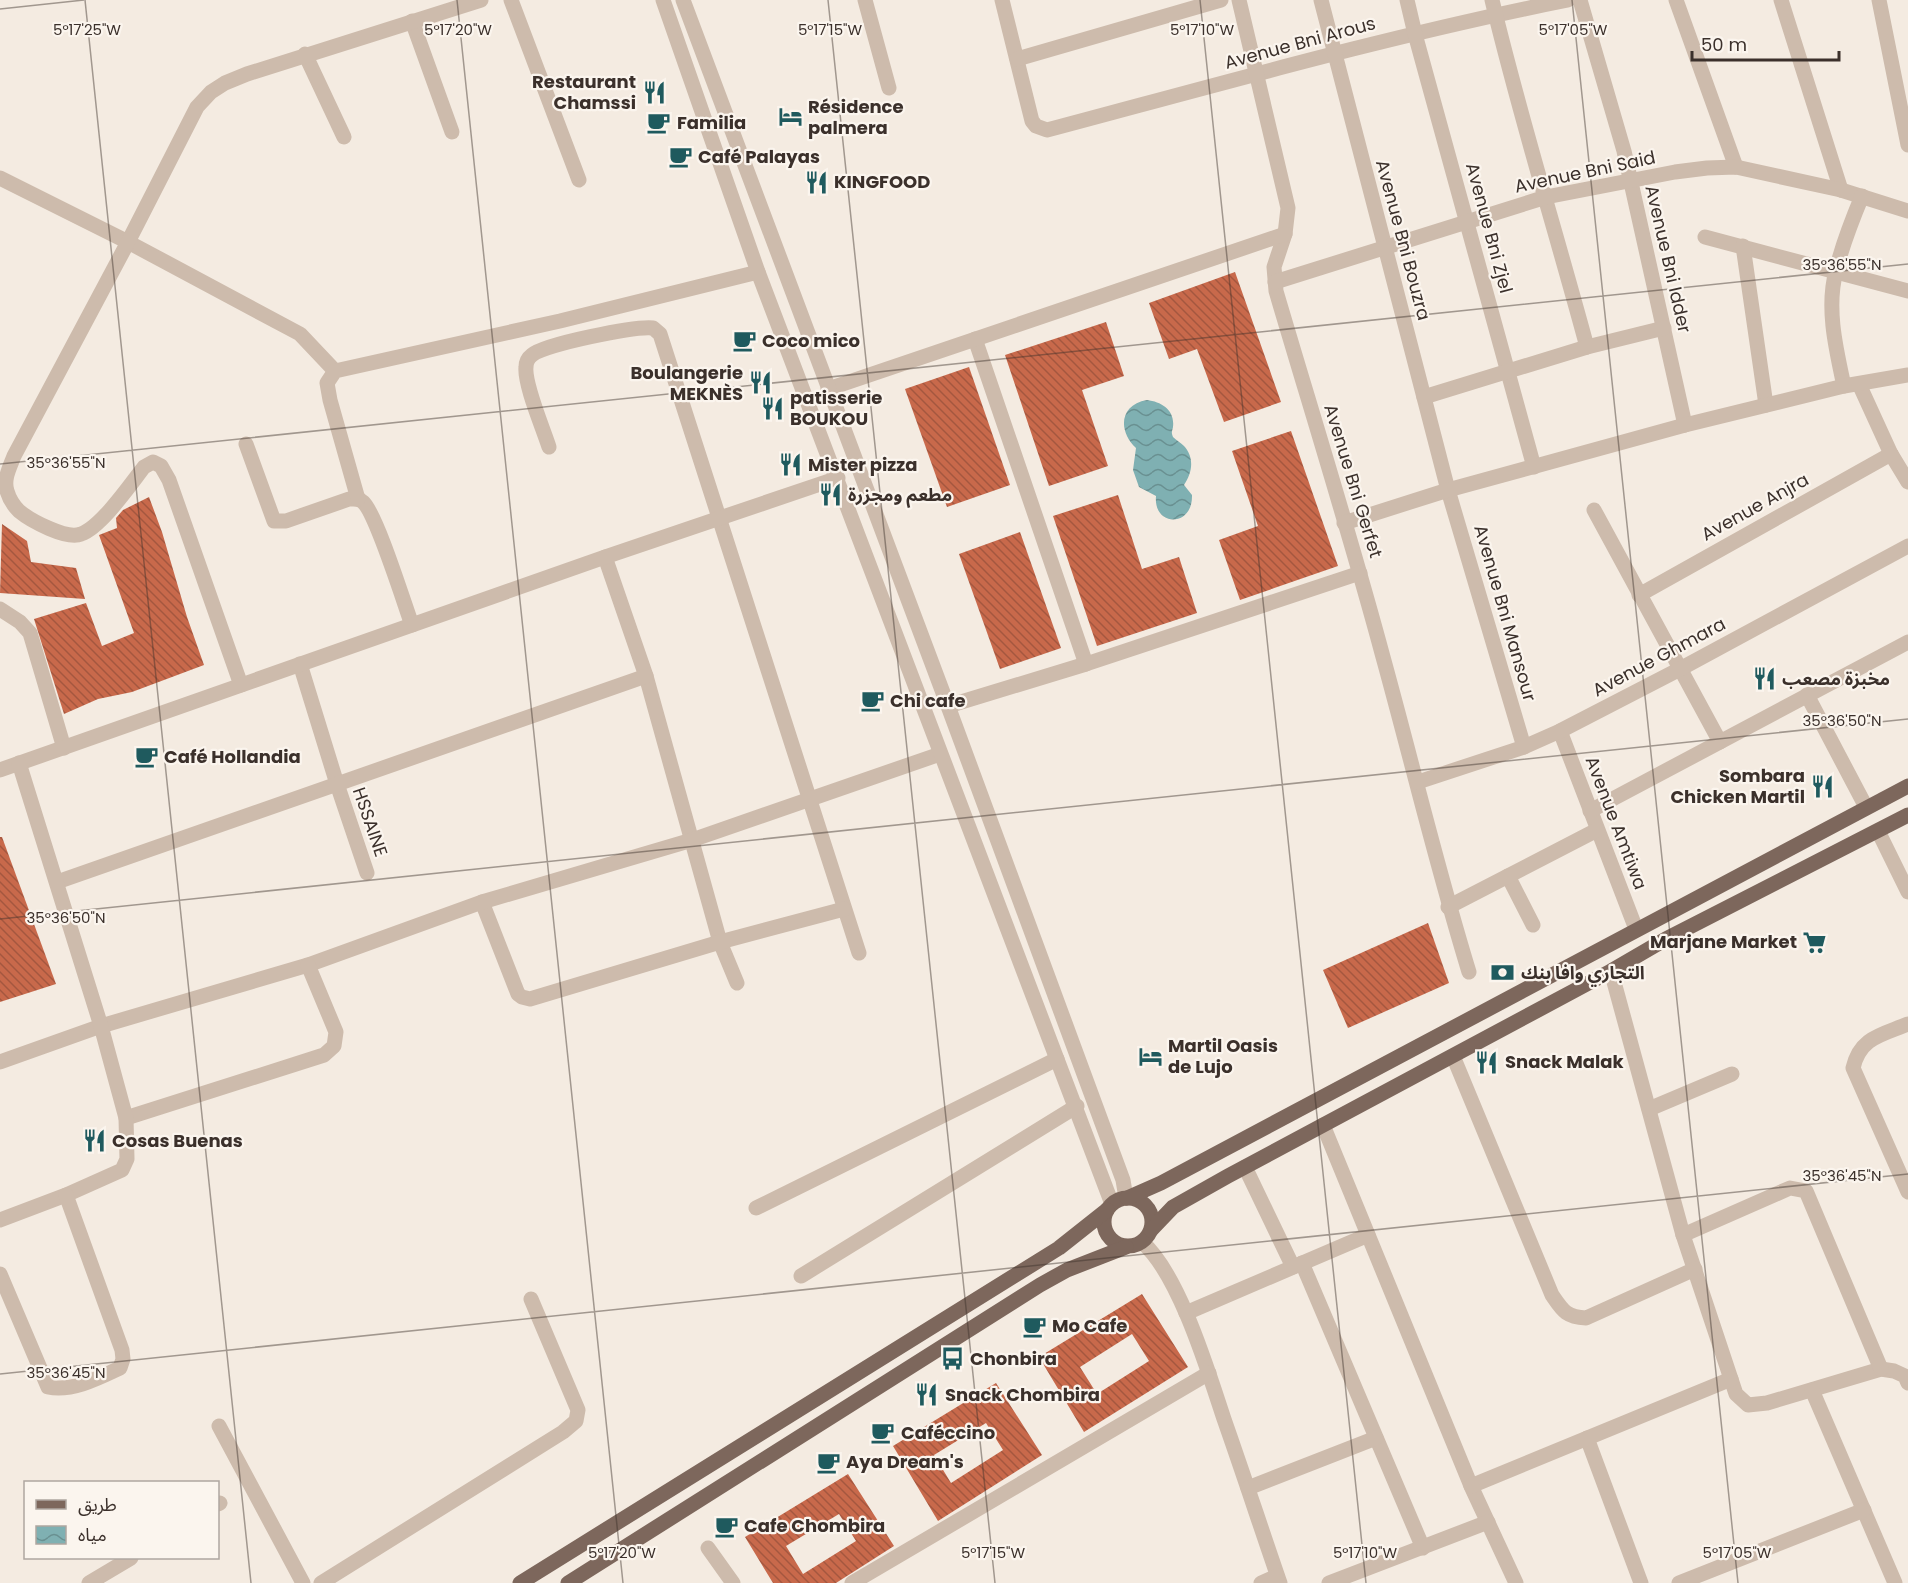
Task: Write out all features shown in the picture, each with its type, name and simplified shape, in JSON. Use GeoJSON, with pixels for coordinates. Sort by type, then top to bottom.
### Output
{"type":"FeatureCollection","features":[{"type":"Feature","properties":{"kind":"main road"},"geometry":{"type":"LineString","coordinates":[[520,1583],[1059,1248],[1118,1202],[1161,1183],[1908,786]]}},
{"type":"Feature","properties":{"kind":"main road"},"geometry":{"type":"LineString","coordinates":[[568,1583],[1040,1285],[1067,1270],[1126,1247],[1147,1236],[1173,1207],[1611,971],[1666,939],[1908,815]]}},
{"type":"Feature","properties":{"kind":"main road"},"geometry":{"type":"LineString","coordinates":[[1126,1247],[1111,1240],[1106,1234],[1104,1218],[1118,1202],[1135,1199],[1148,1208],[1152,1222],[1147,1236]]}},
{"type":"Feature","properties":{"kind":"street"},"geometry":{"type":"LineString","coordinates":[[241,685],[169,480],[161,466],[153,462],[149,463],[96,525],[73,537],[64,535],[18,510],[3,493],[7,474],[14,456],[128,242],[196,107],[210,92],[225,83],[305,54],[481,0]]}},
{"type":"Feature","properties":{"kind":"street"},"geometry":{"type":"LineString","coordinates":[[511,0],[579,180]]}},
{"type":"Feature","properties":{"kind":"street"},"geometry":{"type":"LineString","coordinates":[[663,0],[758,272],[838,478],[940,754],[1057,1059],[1118,1202]]}},
{"type":"Feature","properties":{"kind":"street"},"geometry":{"type":"LineString","coordinates":[[682,0],[948,706],[1123,1180],[1118,1202]]}},
{"type":"Feature","properties":{"kind":"street"},"geometry":{"type":"LineString","coordinates":[[865,0],[889,88]]}},
{"type":"Feature","properties":{"kind":"street"},"geometry":{"type":"LineString","coordinates":[[1002,0],[1017,59],[1221,0]]}},
{"type":"Feature","properties":{"kind":"street","name":"Avenue Bni Gerfet"},"geometry":{"type":"LineString","coordinates":[[1239,0],[1288,208],[1285,234],[1274,267],[1275,282],[1360,573],[1418,782],[1449,907],[1469,972]]}},
{"type":"Feature","properties":{"kind":"street","name":"Avenue Bni Bouzra"},"geometry":{"type":"LineString","coordinates":[[1321,0],[1448,490]]}},
{"type":"Feature","properties":{"kind":"street","name":"Avenue Bni Zjel"},"geometry":{"type":"LineString","coordinates":[[1407,0],[1534,467]]}},
{"type":"Feature","properties":{"kind":"street","name":"Avenue Bni Arous"},"geometry":{"type":"LineString","coordinates":[[1017,59],[1032,121],[1043,129],[1333,53],[1415,34],[1494,7],[1568,0]]}},
{"type":"Feature","properties":{"kind":"street","name":"Avenue Bni Idder"},"geometry":{"type":"LineString","coordinates":[[1580,0],[1624,151],[1685,424]]}},
{"type":"Feature","properties":{"kind":"street"},"geometry":{"type":"LineString","coordinates":[[1676,0],[1736,167]]}},
{"type":"Feature","properties":{"kind":"street"},"geometry":{"type":"LineString","coordinates":[[1781,0],[1841,190]]}},
{"type":"Feature","properties":{"kind":"street"},"geometry":{"type":"LineString","coordinates":[[1879,0],[1908,145]]}},
{"type":"Feature","properties":{"kind":"street"},"geometry":{"type":"LineString","coordinates":[[1494,7],[1516,100],[1546,197],[1587,347]]}},
{"type":"Feature","properties":{"kind":"street"},"geometry":{"type":"LineString","coordinates":[[412,21],[452,132]]}},
{"type":"Feature","properties":{"kind":"street"},"geometry":{"type":"LineString","coordinates":[[305,54],[344,137]]}},
{"type":"Feature","properties":{"kind":"street","name":"Avenue Bni Said"},"geometry":{"type":"LineString","coordinates":[[1275,282],[1546,197],[1675,172],[1736,167],[1841,190],[1908,211]]}},
{"type":"Feature","properties":{"kind":"street"},"geometry":{"type":"LineString","coordinates":[[0,178],[128,242],[300,334],[335,371]]}},
{"type":"Feature","properties":{"kind":"street"},"geometry":{"type":"LineString","coordinates":[[1862,196],[1835,272],[1833,323],[1852,385],[1908,482]]}},
{"type":"Feature","properties":{"kind":"street"},"geometry":{"type":"LineString","coordinates":[[828,389],[1285,234]]}},
{"type":"Feature","properties":{"kind":"street"},"geometry":{"type":"LineString","coordinates":[[1705,237],[1908,291]]}},
{"type":"Feature","properties":{"kind":"street"},"geometry":{"type":"LineString","coordinates":[[1743,246],[1766,405]]}},
{"type":"Feature","properties":{"kind":"street"},"geometry":{"type":"LineString","coordinates":[[358,499],[330,400],[327,383],[335,371],[560,321],[758,272]]}},
{"type":"Feature","properties":{"kind":"street"},"geometry":{"type":"LineString","coordinates":[[549,447],[526,376],[527,360],[531,355],[555,346],[634,328],[652,328],[660,334],[859,953]]}},
{"type":"Feature","properties":{"kind":"street"},"geometry":{"type":"LineString","coordinates":[[1424,397],[1587,347],[1664,328]]}},
{"type":"Feature","properties":{"kind":"street"},"geometry":{"type":"LineString","coordinates":[[975,339],[1086,664]]}},
{"type":"Feature","properties":{"kind":"street"},"geometry":{"type":"LineString","coordinates":[[1344,523],[1448,490],[1685,424],[1852,385],[1908,375]]}},
{"type":"Feature","properties":{"kind":"street"},"geometry":{"type":"LineString","coordinates":[[246,444],[274,521],[286,521],[334,503],[358,499],[364,502],[379,532],[412,624]]}},
{"type":"Feature","properties":{"kind":"street","name":"Avenue Anjra"},"geometry":{"type":"LineString","coordinates":[[1639,595],[1891,454]]}},
{"type":"Feature","properties":{"kind":"street"},"geometry":{"type":"LineString","coordinates":[[0,770],[412,624],[838,478]]}},
{"type":"Feature","properties":{"kind":"street","name":"Avenue Bni Mansour"},"geometry":{"type":"LineString","coordinates":[[1448,490],[1524,747]]}},
{"type":"Feature","properties":{"kind":"street"},"geometry":{"type":"LineString","coordinates":[[1594,510],[1720,742]]}},
{"type":"Feature","properties":{"kind":"street","name":"Avenue Ghmara"},"geometry":{"type":"LineString","coordinates":[[1418,782],[1524,747],[1560,731],[1908,546]]}},
{"type":"Feature","properties":{"kind":"street"},"geometry":{"type":"LineString","coordinates":[[605,557],[646,676],[720,942],[737,983]]}},
{"type":"Feature","properties":{"kind":"street"},"geometry":{"type":"LineString","coordinates":[[948,706],[1086,664],[1360,573]]}},
{"type":"Feature","properties":{"kind":"street"},"geometry":{"type":"LineString","coordinates":[[0,609],[21,622],[30,633],[64,748]]}},
{"type":"Feature","properties":{"kind":"street"},"geometry":{"type":"LineString","coordinates":[[1590,811],[1908,642]]}},
{"type":"Feature","properties":{"kind":"street","name":"HSSAINE"},"geometry":{"type":"LineString","coordinates":[[300,664],[367,873]]}},
{"type":"Feature","properties":{"kind":"street"},"geometry":{"type":"LineString","coordinates":[[57,882],[646,676]]}},
{"type":"Feature","properties":{"kind":"street"},"geometry":{"type":"LineString","coordinates":[[1807,695],[1866,807]]}},
{"type":"Feature","properties":{"kind":"street","name":"Avenue Amtiwa"},"geometry":{"type":"LineString","coordinates":[[1560,731],[1636,929]]}},
{"type":"Feature","properties":{"kind":"street"},"geometry":{"type":"LineString","coordinates":[[0,1062],[101,1026],[308,965],[482,902],[692,840],[940,754]]}},
{"type":"Feature","properties":{"kind":"street"},"geometry":{"type":"LineString","coordinates":[[0,1220],[66,1196],[122,1170],[127,1159],[126,1118],[101,1026],[19,764]]}},
{"type":"Feature","properties":{"kind":"street"},"geometry":{"type":"LineString","coordinates":[[1449,907],[1597,830]]}},
{"type":"Feature","properties":{"kind":"street"},"geometry":{"type":"LineString","coordinates":[[1878,831],[1908,892]]}},
{"type":"Feature","properties":{"kind":"street"},"geometry":{"type":"LineString","coordinates":[[1508,876],[1533,925]]}},
{"type":"Feature","properties":{"kind":"street"},"geometry":{"type":"LineString","coordinates":[[482,902],[518,994],[530,999],[720,942],[844,909]]}},
{"type":"Feature","properties":{"kind":"street"},"geometry":{"type":"LineString","coordinates":[[126,1118],[324,1055],[334,1046],[336,1032],[308,965]]}},
{"type":"Feature","properties":{"kind":"street"},"geometry":{"type":"LineString","coordinates":[[1611,971],[1683,1235],[1736,1394],[1748,1405],[1767,1403],[1881,1369],[1905,1376],[1908,1383]]}},
{"type":"Feature","properties":{"kind":"street"},"geometry":{"type":"LineString","coordinates":[[1908,1024],[1865,1042],[1856,1054],[1853,1068],[1908,1192]]}},
{"type":"Feature","properties":{"kind":"street"},"geometry":{"type":"LineString","coordinates":[[1454,1056],[1552,1296],[1571,1317],[1586,1318],[1695,1269]]}},
{"type":"Feature","properties":{"kind":"street"},"geometry":{"type":"LineString","coordinates":[[756,1208],[1057,1059]]}},
{"type":"Feature","properties":{"kind":"street"},"geometry":{"type":"LineString","coordinates":[[1649,1109],[1732,1074]]}},
{"type":"Feature","properties":{"kind":"street"},"geometry":{"type":"LineString","coordinates":[[801,1276],[1077,1106]]}},
{"type":"Feature","properties":{"kind":"street"},"geometry":{"type":"LineString","coordinates":[[1323,1125],[1471,1486],[1516,1583]]}},
{"type":"Feature","properties":{"kind":"street"},"geometry":{"type":"LineString","coordinates":[[1245,1167],[1297,1265],[1376,1438],[1423,1548]]}},
{"type":"Feature","properties":{"kind":"street"},"geometry":{"type":"LineString","coordinates":[[1683,1235],[1790,1188],[1806,1191],[1881,1369]]}},
{"type":"Feature","properties":{"kind":"street"},"geometry":{"type":"LineString","coordinates":[[0,1274],[48,1387],[58,1389],[90,1382],[120,1368],[123,1359],[122,1350],[66,1196]]}},
{"type":"Feature","properties":{"kind":"street"},"geometry":{"type":"LineString","coordinates":[[1186,1313],[1368,1234]]}},
{"type":"Feature","properties":{"kind":"street"},"geometry":{"type":"LineString","coordinates":[[1147,1236],[1186,1313],[1209,1373],[1279,1579],[1261,1583]]}},
{"type":"Feature","properties":{"kind":"street"},"geometry":{"type":"LineString","coordinates":[[321,1583],[513,1465],[576,1421],[578,1410],[531,1299]]}},
{"type":"Feature","properties":{"kind":"street"},"geometry":{"type":"LineString","coordinates":[[852,1583],[1209,1373]]}},
{"type":"Feature","properties":{"kind":"street"},"geometry":{"type":"LineString","coordinates":[[1471,1486],[1731,1379]]}},
{"type":"Feature","properties":{"kind":"street"},"geometry":{"type":"LineString","coordinates":[[1812,1390],[1895,1583]]}},
{"type":"Feature","properties":{"kind":"street"},"geometry":{"type":"LineString","coordinates":[[219,1426],[303,1583]]}},
{"type":"Feature","properties":{"kind":"street"},"geometry":{"type":"LineString","coordinates":[[1248,1488],[1376,1438]]}},
{"type":"Feature","properties":{"kind":"street"},"geometry":{"type":"LineString","coordinates":[[1587,1438],[1641,1583]]}},
{"type":"Feature","properties":{"kind":"street"},"geometry":{"type":"LineString","coordinates":[[1679,1583],[1864,1510]]}},
{"type":"Feature","properties":{"kind":"street"},"geometry":{"type":"LineString","coordinates":[[1329,1583],[1370,1576],[1423,1548],[1488,1522]]}},
{"type":"Feature","properties":{"kind":"street"},"geometry":{"type":"LineString","coordinates":[[708,1548],[733,1583]]}},
{"type":"Feature","properties":{"kind":"street"},"geometry":{"type":"LineString","coordinates":[[89,1583],[128,1559]]}},
{"type":"Feature","properties":{"kind":"water"},"geometry":{"type":"Polygon","coordinates":[[[1147,400],[1162,405],[1170,412],[1173,421],[1173,437],[1184,446],[1190,455],[1189,476],[1184,485],[1192,495],[1191,506],[1180,518],[1173,520],[1160,514],[1156,496],[1139,487],[1133,470],[1136,448],[1126,434],[1124,420],[1131,407],[1147,400]]]}},
{"type":"Feature","properties":{"kind":"building"},"geometry":{"type":"Polygon","coordinates":[[[1235,272],[1281,402],[1224,422],[1197,349],[1169,359],[1149,303],[1235,272]]]}},
{"type":"Feature","properties":{"kind":"building"},"geometry":{"type":"Polygon","coordinates":[[[1106,322],[1124,376],[1082,390],[1108,466],[1049,486],[1005,355],[1106,322]]]}},
{"type":"Feature","properties":{"kind":"building"},"geometry":{"type":"Polygon","coordinates":[[[969,367],[1010,485],[947,507],[905,389],[969,367]]]}},
{"type":"Feature","properties":{"kind":"building"},"geometry":{"type":"Polygon","coordinates":[[[1291,431],[1338,566],[1240,600],[1219,540],[1258,526],[1232,451],[1291,431]]]}},
{"type":"Feature","properties":{"kind":"building"},"geometry":{"type":"Polygon","coordinates":[[[1118,495],[1142,569],[1179,557],[1197,613],[1097,646],[1053,516],[1118,495]]]}},
{"type":"Feature","properties":{"kind":"building"},"geometry":{"type":"Polygon","coordinates":[[[149,497],[204,665],[132,692],[98,699],[64,714],[34,619],[86,603],[102,646],[134,633],[99,535],[117,528],[116,518],[123,510],[149,497]]]}},
{"type":"Feature","properties":{"kind":"building"},"geometry":{"type":"Polygon","coordinates":[[[2,524],[27,541],[31,562],[76,568],[85,599],[0,593],[2,524]]]}},
{"type":"Feature","properties":{"kind":"building"},"geometry":{"type":"Polygon","coordinates":[[[1020,532],[1061,648],[1000,669],[959,554],[1020,532]]]}},
{"type":"Feature","properties":{"kind":"building"},"geometry":{"type":"Polygon","coordinates":[[[0,837],[2,837],[56,984],[0,1002],[0,837]]]}},
{"type":"Feature","properties":{"kind":"building"},"geometry":{"type":"Polygon","coordinates":[[[1428,923],[1449,983],[1348,1028],[1323,970],[1428,923]]]}},
{"type":"Feature","properties":{"kind":"building"},"geometry":{"type":"Polygon","coordinates":[[[1142,1294],[1188,1367],[1084,1432],[1039,1357],[1142,1294]],[[1132,1334],[1080,1367],[1097,1394],[1149,1361],[1132,1334]]]}},
{"type":"Feature","properties":{"kind":"building"},"geometry":{"type":"Polygon","coordinates":[[[996,1383],[1042,1455],[938,1521],[893,1446],[996,1383]],[[986,1423],[934,1455],[951,1483],[1003,1450],[986,1423]]]}},
{"type":"Feature","properties":{"kind":"building"},"geometry":{"type":"Polygon","coordinates":[[[848,1474],[894,1546],[836,1583],[773,1583],[745,1537],[848,1474]],[[839,1514],[786,1546],[803,1574],[856,1541],[839,1514]]]}},
{"type":"Feature","properties":{"kind":"place","name":"Restaurant Chamssi"},"geometry":{"type":"Point","coordinates":[654,92]}},
{"type":"Feature","properties":{"kind":"place","name":"Résidence palmera"},"geometry":{"type":"Point","coordinates":[790,117]}},
{"type":"Feature","properties":{"kind":"place","name":"Familia"},"geometry":{"type":"Point","coordinates":[659,123]}},
{"type":"Feature","properties":{"kind":"place","name":"Café Palayas"},"geometry":{"type":"Point","coordinates":[680,157]}},
{"type":"Feature","properties":{"kind":"place","name":"KINGFOOD"},"geometry":{"type":"Point","coordinates":[816,182]}},
{"type":"Feature","properties":{"kind":"place","name":"Coco mico"},"geometry":{"type":"Point","coordinates":[744,341]}},
{"type":"Feature","properties":{"kind":"place","name":"Boulangerie MEKNÈS"},"geometry":{"type":"Point","coordinates":[761,383]}},
{"type":"Feature","properties":{"kind":"place","name":"patisserie BOUKOU"},"geometry":{"type":"Point","coordinates":[772,408]}},
{"type":"Feature","properties":{"kind":"place","name":"Mister pizza"},"geometry":{"type":"Point","coordinates":[790,465]}},
{"type":"Feature","properties":{"kind":"place","name":"مطعم ومجزرة"},"geometry":{"type":"Point","coordinates":[830,495]}},
{"type":"Feature","properties":{"kind":"place","name":"مخبزة مصعب"},"geometry":{"type":"Point","coordinates":[1764,679]}},
{"type":"Feature","properties":{"kind":"place","name":"Chi cafe"},"geometry":{"type":"Point","coordinates":[872,701]}},
{"type":"Feature","properties":{"kind":"place","name":"Café Hollandia"},"geometry":{"type":"Point","coordinates":[146,757]}},
{"type":"Feature","properties":{"kind":"place","name":"Sombara Chicken Martil"},"geometry":{"type":"Point","coordinates":[1823,786]}},
{"type":"Feature","properties":{"kind":"place","name":"Marjane Market"},"geometry":{"type":"Point","coordinates":[1815,942]}},
{"type":"Feature","properties":{"kind":"place","name":"التجاري وافا بنك"},"geometry":{"type":"Point","coordinates":[1503,973]}},
{"type":"Feature","properties":{"kind":"place","name":"Martil Oasis de Lujo"},"geometry":{"type":"Point","coordinates":[1150,1056]}},
{"type":"Feature","properties":{"kind":"place","name":"Snack Malak"},"geometry":{"type":"Point","coordinates":[1487,1062]}},
{"type":"Feature","properties":{"kind":"place","name":"Cosas Buenas"},"geometry":{"type":"Point","coordinates":[94,1141]}},
{"type":"Feature","properties":{"kind":"place","name":"Mo Cafe"},"geometry":{"type":"Point","coordinates":[1034,1326]}},
{"type":"Feature","properties":{"kind":"place","name":"Chonbira"},"geometry":{"type":"Point","coordinates":[952,1359]}},
{"type":"Feature","properties":{"kind":"place","name":"Snack Chombira"},"geometry":{"type":"Point","coordinates":[927,1395]}},
{"type":"Feature","properties":{"kind":"place","name":"Caféccino"},"geometry":{"type":"Point","coordinates":[883,1433]}},
{"type":"Feature","properties":{"kind":"place","name":"Aya Dream's"},"geometry":{"type":"Point","coordinates":[828,1462]}},
{"type":"Feature","properties":{"kind":"place","name":"Cafe Chombira"},"geometry":{"type":"Point","coordinates":[726,1526]}}]}
